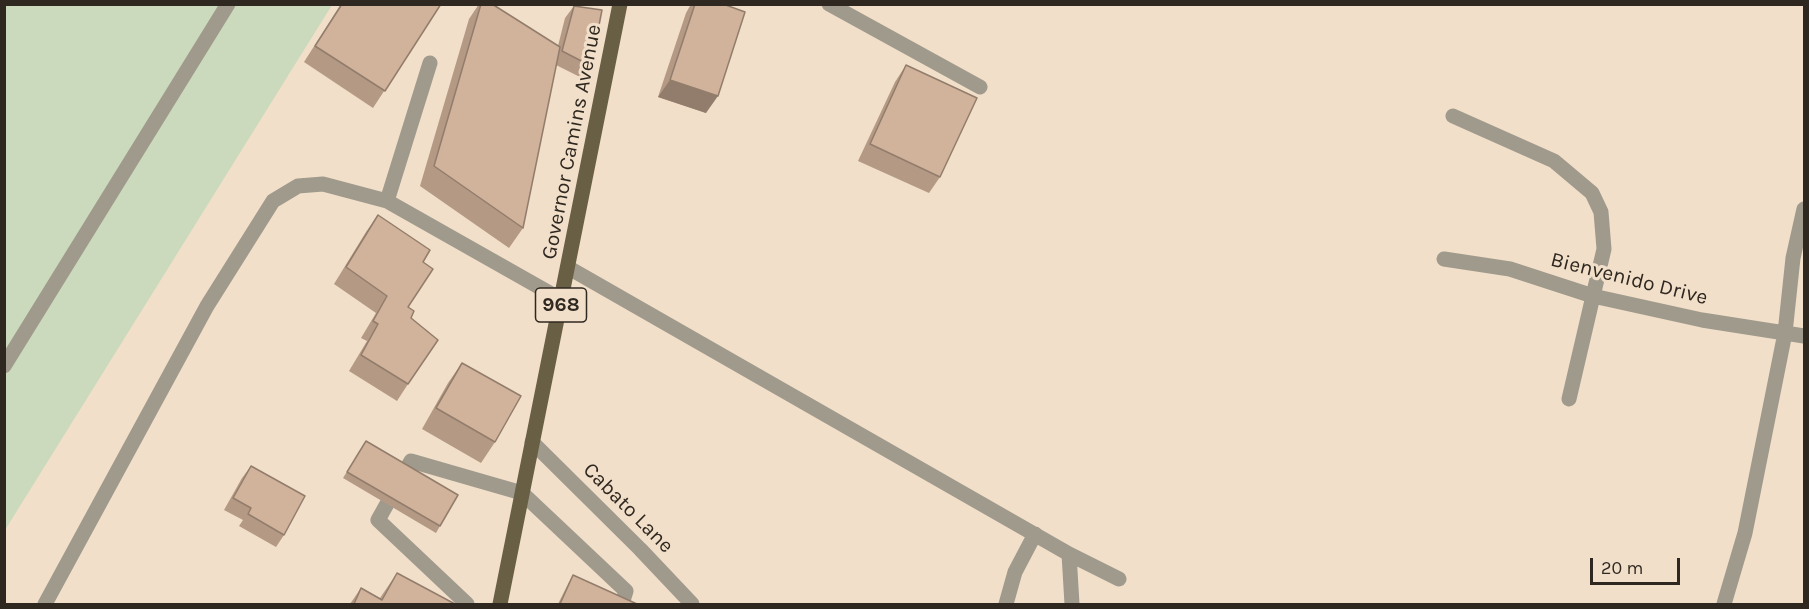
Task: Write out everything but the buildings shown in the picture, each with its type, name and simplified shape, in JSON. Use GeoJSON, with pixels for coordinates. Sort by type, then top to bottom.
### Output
{"type":"FeatureCollection","features":[{"type":"Feature","properties":{"kind":"main road","name":"Governor Camins Avenue"},"geometry":{"type":"LineString","coordinates":[[500,604],[620,4]]}},
{"type":"Feature","properties":{"kind":"street"},"geometry":{"type":"LineString","coordinates":[[4,366],[228,4]]}},
{"type":"Feature","properties":{"kind":"street"},"geometry":{"type":"LineString","coordinates":[[829,4],[980,87]]}},
{"type":"Feature","properties":{"kind":"street"},"geometry":{"type":"LineString","coordinates":[[387,201],[430,63]]}},
{"type":"Feature","properties":{"kind":"street"},"geometry":{"type":"LineString","coordinates":[[1453,116],[1554,161],[1592,193],[1601,212],[1604,249],[1569,399]]}},
{"type":"Feature","properties":{"kind":"street"},"geometry":{"type":"LineString","coordinates":[[45,604],[207,306],[273,201],[298,186],[323,184],[387,201],[562,300]]}},
{"type":"Feature","properties":{"kind":"street"},"geometry":{"type":"LineString","coordinates":[[1724,604],[1745,533],[1785,333],[1793,258],[1804,209]]}},
{"type":"Feature","properties":{"kind":"street","name":"Bienvenido Drive"},"geometry":{"type":"LineString","coordinates":[[1444,259],[1510,269],[1593,296],[1702,320],[1804,336]]}},
{"type":"Feature","properties":{"kind":"street"},"geometry":{"type":"LineString","coordinates":[[569,268],[1069,554],[1119,579]]}},
{"type":"Feature","properties":{"kind":"street","name":"Cabato Lane"},"geometry":{"type":"LineString","coordinates":[[532,442],[692,604]]}},
{"type":"Feature","properties":{"kind":"street"},"geometry":{"type":"LineString","coordinates":[[467,604],[378,520],[411,460],[522,493],[626,591],[622,604]]}},
{"type":"Feature","properties":{"kind":"street"},"geometry":{"type":"LineString","coordinates":[[1006,604],[1015,572],[1035,534]]}},
{"type":"Feature","properties":{"kind":"street"},"geometry":{"type":"LineString","coordinates":[[1069,554],[1072,604]]}},
{"type":"Feature","properties":{"kind":"green space"},"geometry":{"type":"Polygon","coordinates":[[[5,5],[332,5],[5,530],[5,5]]]}}]}
